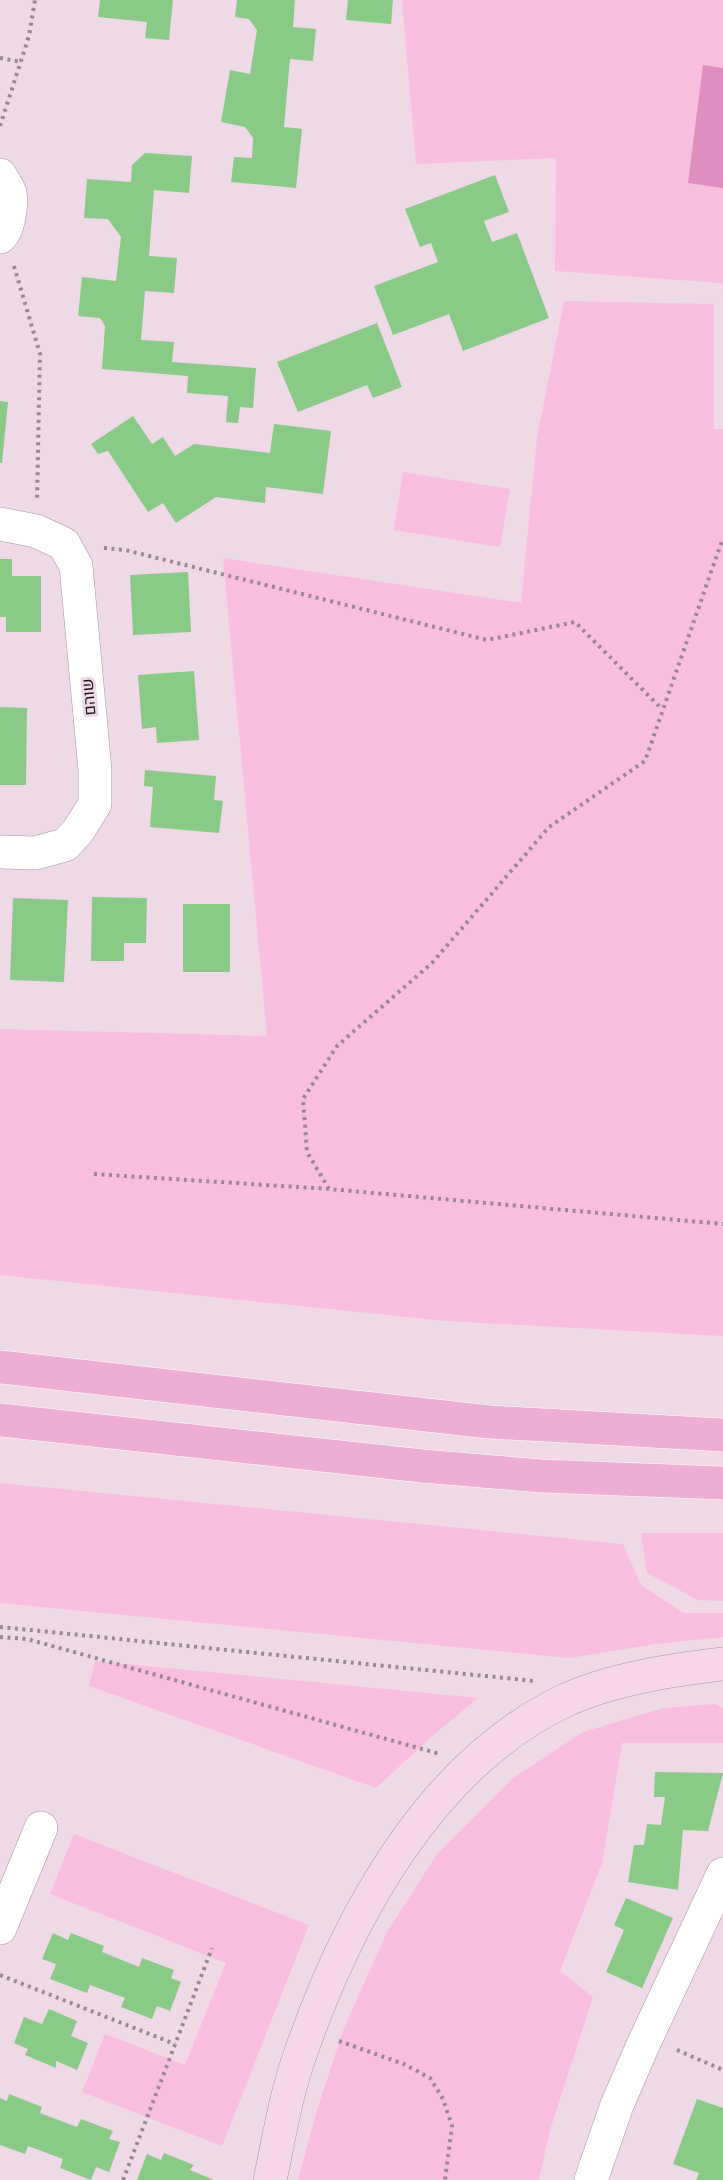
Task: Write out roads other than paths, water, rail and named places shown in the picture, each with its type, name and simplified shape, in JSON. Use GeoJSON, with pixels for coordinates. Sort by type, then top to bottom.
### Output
{"type":"FeatureCollection","features":[{"type":"Feature","properties":{"kind":"main road"},"geometry":{"type":"LineString","coordinates":[[0,1367],[489,1422],[723,1435]]}},
{"type":"Feature","properties":{"kind":"main road"},"geometry":{"type":"LineString","coordinates":[[0,1420],[470,1470],[542,1476],[723,1483]]}},
{"type":"Feature","properties":{"kind":"street"},"geometry":{"type":"LineString","coordinates":[[0,175],[10,194],[8,222],[2,235]]}},
{"type":"Feature","properties":{"kind":"street","name":"שוהם"},"geometry":{"type":"LineString","coordinates":[[0,524],[50,538],[76,566],[95,770],[95,804],[78,831],[65,845],[35,853],[0,852]]}},
{"type":"Feature","properties":{"kind":"street"},"geometry":{"type":"LineString","coordinates":[[270,2180],[300,2053],[327,1982],[390,1865],[429,1811],[472,1763],[499,1741],[530,1720],[565,1701],[600,1688],[641,1678],[688,1668],[723,1664]]}},
{"type":"Feature","properties":{"kind":"street"},"geometry":{"type":"LineString","coordinates":[[0,1928],[42,1828]]}},
{"type":"Feature","properties":{"kind":"street"},"geometry":{"type":"LineString","coordinates":[[591,2180],[617,2105],[723,1874]]}}]}
